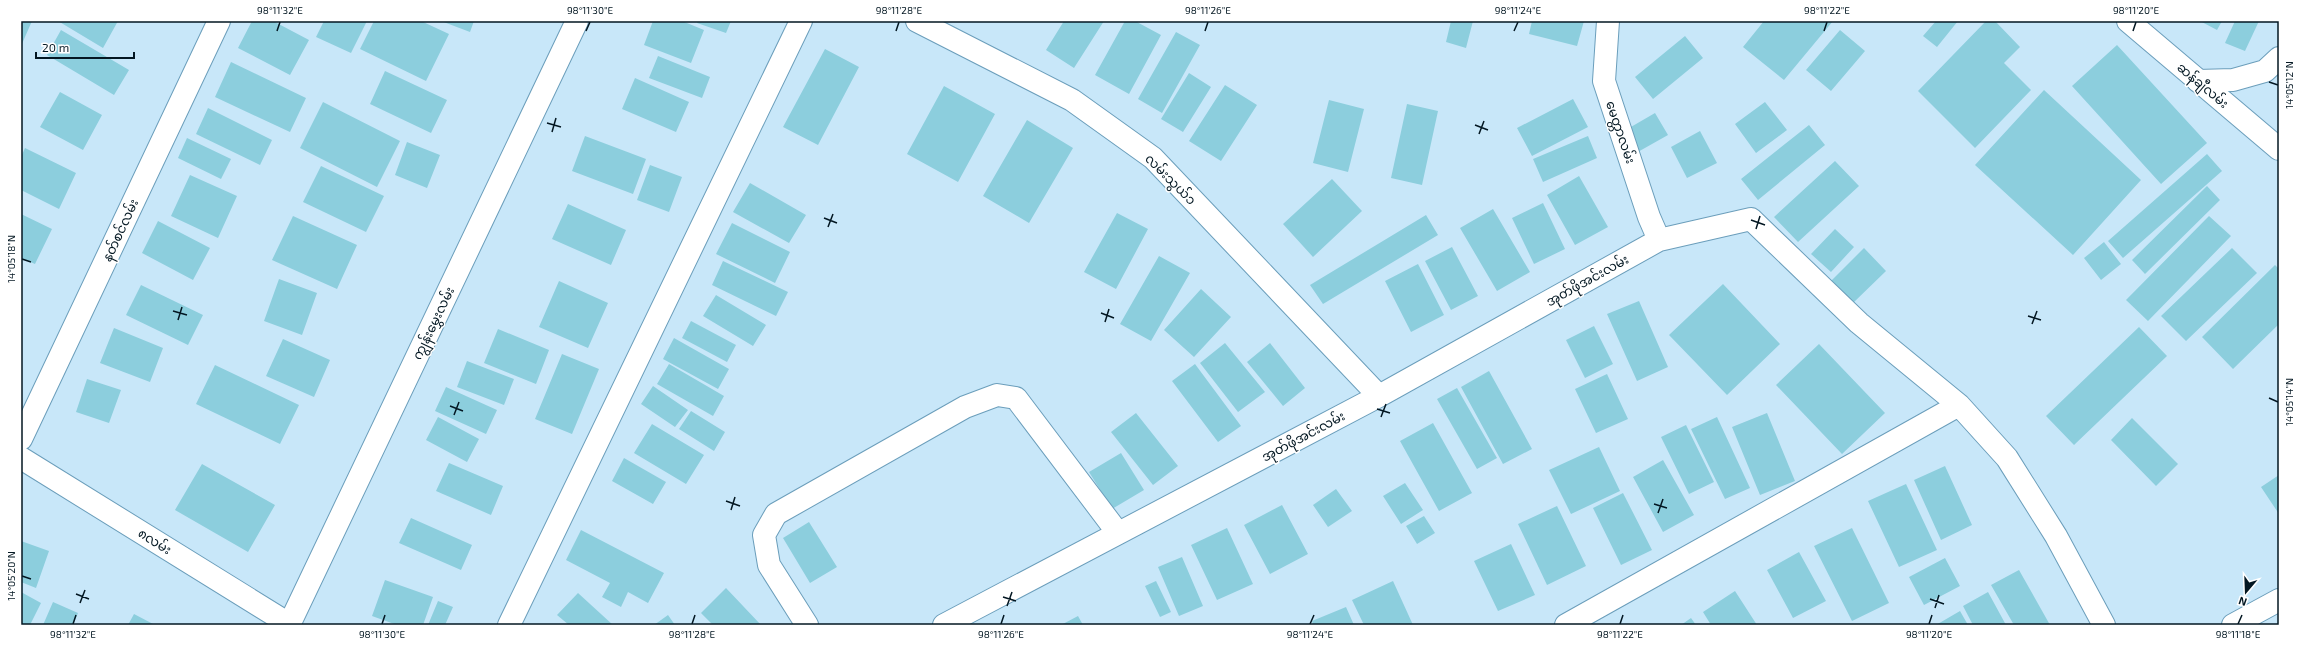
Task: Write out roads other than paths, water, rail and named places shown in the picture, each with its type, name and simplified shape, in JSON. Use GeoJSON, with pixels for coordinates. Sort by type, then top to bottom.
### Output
{"type":"FeatureCollection","features":[{"type":"Feature","properties":{"kind":"street","name":"နတ်စင်လမ်း"},"geometry":{"type":"LineString","coordinates":[[21,439],[219,21]]}},
{"type":"Feature","properties":{"kind":"street","name":"ကျွန်းမွှေးလမ်း"},"geometry":{"type":"LineString","coordinates":[[289,624],[577,21]]}},
{"type":"Feature","properties":{"kind":"street"},"geometry":{"type":"LineString","coordinates":[[509,625],[801,21]]}},
{"type":"Feature","properties":{"kind":"street","name":"လမ်းသွယ်၁"},"geometry":{"type":"LineString","coordinates":[[917,21],[1072,100],[1153,158],[1380,396]]}},
{"type":"Feature","properties":{"kind":"street","name":"မေတ္တာလမ်း"},"geometry":{"type":"LineString","coordinates":[[1608,21],[1604,81],[1649,217],[1659,240]]}},
{"type":"Feature","properties":{"kind":"street","name":"ဆန်ချီလမ်း"},"geometry":{"type":"LineString","coordinates":[[2128,21],[2279,149]]}},
{"type":"Feature","properties":{"kind":"street"},"geometry":{"type":"LineString","coordinates":[[2198,81],[2233,80],[2265,71],[2279,58]]}},
{"type":"Feature","properties":{"kind":"street","name":"အုတ်ဖိုအင်းလမ်း"},"geometry":{"type":"LineString","coordinates":[[944,625],[1380,396],[1659,240],[1750,219],[1859,323],[1959,405]]}},
{"type":"Feature","properties":{"kind":"street"},"geometry":{"type":"LineString","coordinates":[[807,625],[769,565],[764,535],[776,514],[965,407],[997,395],[1016,398],[1118,533]]}},
{"type":"Feature","properties":{"kind":"street"},"geometry":{"type":"LineString","coordinates":[[1566,625],[1959,405],[2007,458],[2056,536],[2104,625]]}},
{"type":"Feature","properties":{"kind":"street","name":"၈လမ်း"},"geometry":{"type":"LineString","coordinates":[[21,458],[289,624]]}},
{"type":"Feature","properties":{"kind":"street"},"geometry":{"type":"LineString","coordinates":[[2232,625],[2279,600]]}}]}
